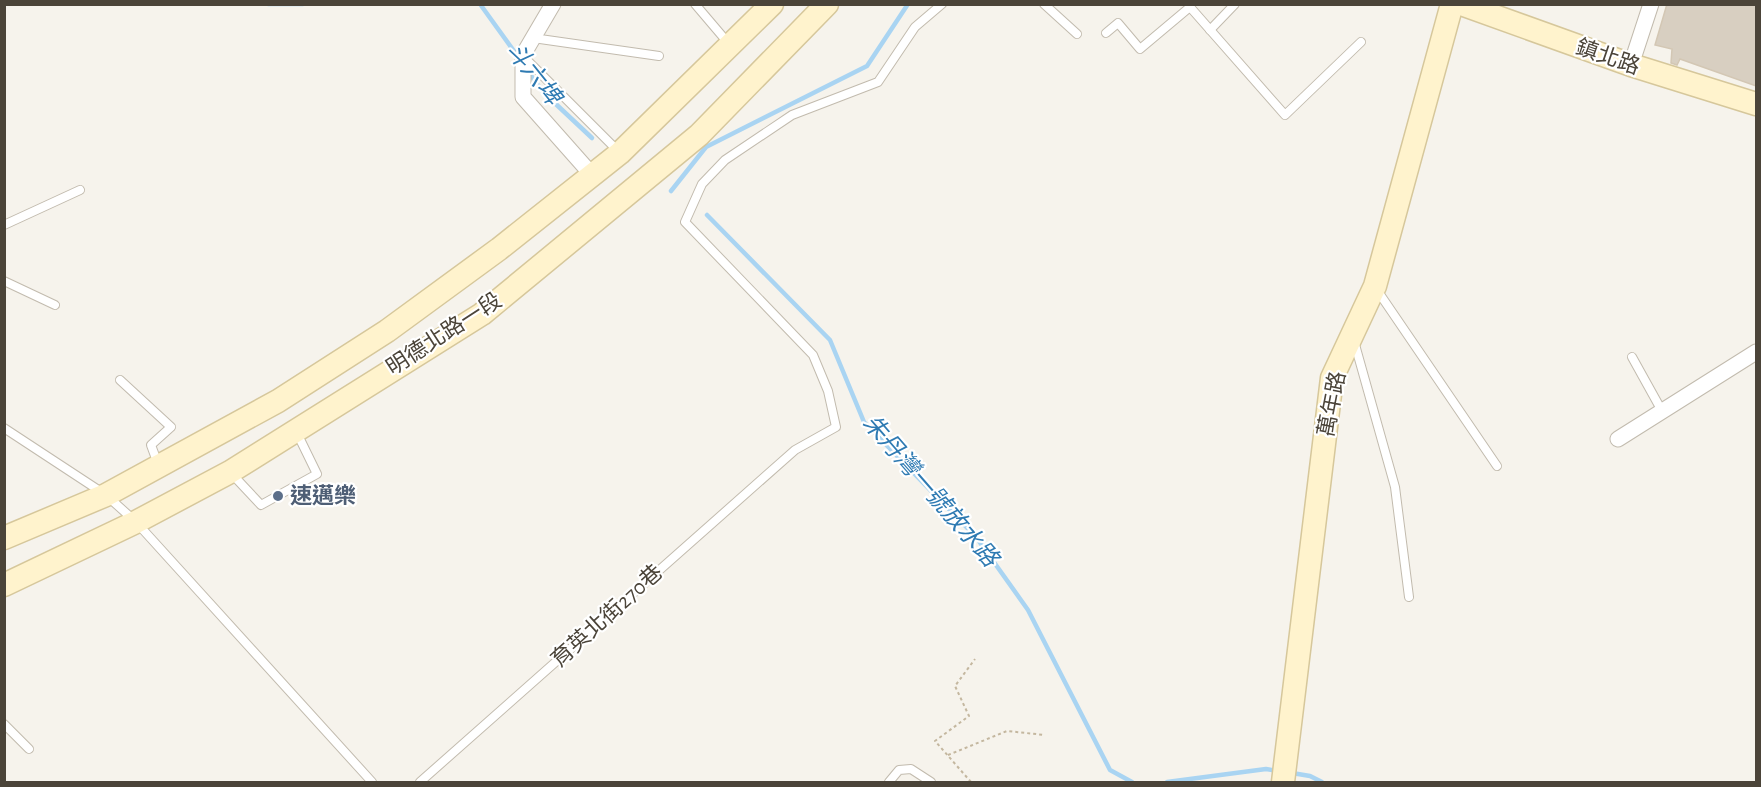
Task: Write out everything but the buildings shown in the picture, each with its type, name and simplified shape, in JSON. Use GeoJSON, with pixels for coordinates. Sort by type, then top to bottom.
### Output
{"type":"FeatureCollection","features":[{"type":"Feature","properties":{"kind":"street"},"geometry":{"type":"LineString","coordinates":[[553,4],[523,56],[523,97],[593,176]]}},
{"type":"Feature","properties":{"kind":"street","name":"明德北路一段"},"geometry":{"type":"LineString","coordinates":[[4,538],[106,495],[278,401],[387,331],[499,249],[593,176],[731,47],[772,4]]}},
{"type":"Feature","properties":{"kind":"street","name":"明德北路一段"},"geometry":{"type":"LineString","coordinates":[[4,585],[136,522],[230,472],[482,314],[699,135],[827,4]]}},
{"type":"Feature","properties":{"kind":"street","name":"萬年路"},"geometry":{"type":"LineString","coordinates":[[1284,776],[1332,378],[1375,286],[1452,4]]}},
{"type":"Feature","properties":{"kind":"street","name":"鎮北路"},"geometry":{"type":"LineString","coordinates":[[1461,4],[1631,65],[1756,104]]}},
{"type":"Feature","properties":{"kind":"street"},"geometry":{"type":"LineString","coordinates":[[1631,65],[1651,4]]}},
{"type":"Feature","properties":{"kind":"street"},"geometry":{"type":"LineString","coordinates":[[1618,439],[1756,352]]}},
{"type":"Feature","properties":{"kind":"lane"},"geometry":{"type":"LineString","coordinates":[[695,4],[731,47]]}},
{"type":"Feature","properties":{"kind":"lane","name":"育英北街270巷"},"geometry":{"type":"LineString","coordinates":[[420,783],[795,450],[836,427],[828,391],[813,355],[685,222],[702,184],[725,160],[792,115],[878,82],[915,27],[942,4]]}},
{"type":"Feature","properties":{"kind":"lane"},"geometry":{"type":"LineString","coordinates":[[1044,4],[1077,34]]}},
{"type":"Feature","properties":{"kind":"lane"},"geometry":{"type":"LineString","coordinates":[[1210,30],[1235,4]]}},
{"type":"Feature","properties":{"kind":"lane"},"geometry":{"type":"LineString","coordinates":[[1106,33],[1118,23],[1140,49],[1190,7],[1285,114],[1360,42]]}},
{"type":"Feature","properties":{"kind":"lane"},"geometry":{"type":"LineString","coordinates":[[533,38],[659,56]]}},
{"type":"Feature","properties":{"kind":"lane"},"geometry":{"type":"LineString","coordinates":[[523,56],[620,153]]}},
{"type":"Feature","properties":{"kind":"lane"},"geometry":{"type":"LineString","coordinates":[[4,225],[80,190]]}},
{"type":"Feature","properties":{"kind":"lane"},"geometry":{"type":"LineString","coordinates":[[4,281],[55,305]]}},
{"type":"Feature","properties":{"kind":"lane"},"geometry":{"type":"LineString","coordinates":[[1375,286],[1497,466]]}},
{"type":"Feature","properties":{"kind":"lane"},"geometry":{"type":"LineString","coordinates":[[1352,333],[1395,487],[1409,597]]}},
{"type":"Feature","properties":{"kind":"lane"},"geometry":{"type":"LineString","coordinates":[[1632,357],[1662,411]]}},
{"type":"Feature","properties":{"kind":"lane"},"geometry":{"type":"LineString","coordinates":[[120,380],[171,427],[152,445],[159,466]]}},
{"type":"Feature","properties":{"kind":"lane"},"geometry":{"type":"LineString","coordinates":[[4,428],[106,495],[136,522],[372,783]]}},
{"type":"Feature","properties":{"kind":"lane"},"geometry":{"type":"LineString","coordinates":[[230,472],[261,505],[317,474],[296,429]]}},
{"type":"Feature","properties":{"kind":"lane"},"geometry":{"type":"LineString","coordinates":[[4,724],[28,749]]}},
{"type":"Feature","properties":{"kind":"lane"},"geometry":{"type":"LineString","coordinates":[[889,783],[899,770],[911,769],[931,783]]}},
{"type":"Feature","properties":{"kind":"path"},"geometry":{"type":"LineString","coordinates":[[971,783],[935,741],[969,716],[955,686],[975,659]]}},
{"type":"Feature","properties":{"kind":"path"},"geometry":{"type":"LineString","coordinates":[[948,755],[1007,731],[1045,735]]}},
{"type":"Feature","properties":{"kind":"waterway","name":"斗六埤"},"geometry":{"type":"LineString","coordinates":[[268,4],[303,4]]}},
{"type":"Feature","properties":{"kind":"waterway","name":"斗六埤"},"geometry":{"type":"LineString","coordinates":[[480,4],[519,58]]}},
{"type":"Feature","properties":{"kind":"waterway"},"geometry":{"type":"LineString","coordinates":[[671,191],[706,147],[867,66],[908,4]]}},
{"type":"Feature","properties":{"kind":"waterway","name":"斗六埤"},"geometry":{"type":"LineString","coordinates":[[527,70],[543,92],[592,138]]}},
{"type":"Feature","properties":{"kind":"waterway","name":"朱丹灣一號放水路"},"geometry":{"type":"LineString","coordinates":[[707,215],[830,340],[864,422],[976,537],[1028,610],[1110,770],[1132,782]]}},
{"type":"Feature","properties":{"kind":"waterway","name":"朱丹灣一號放水路"},"geometry":{"type":"LineString","coordinates":[[1167,782],[1266,769],[1278,771]]}},
{"type":"Feature","properties":{"kind":"waterway","name":"朱丹灣一號放水路"},"geometry":{"type":"LineString","coordinates":[[1292,773],[1310,776],[1322,782]]}},
{"type":"Feature","properties":{"kind":"place","name":"速邁樂"},"geometry":{"type":"Point","coordinates":[278,496]}}]}
